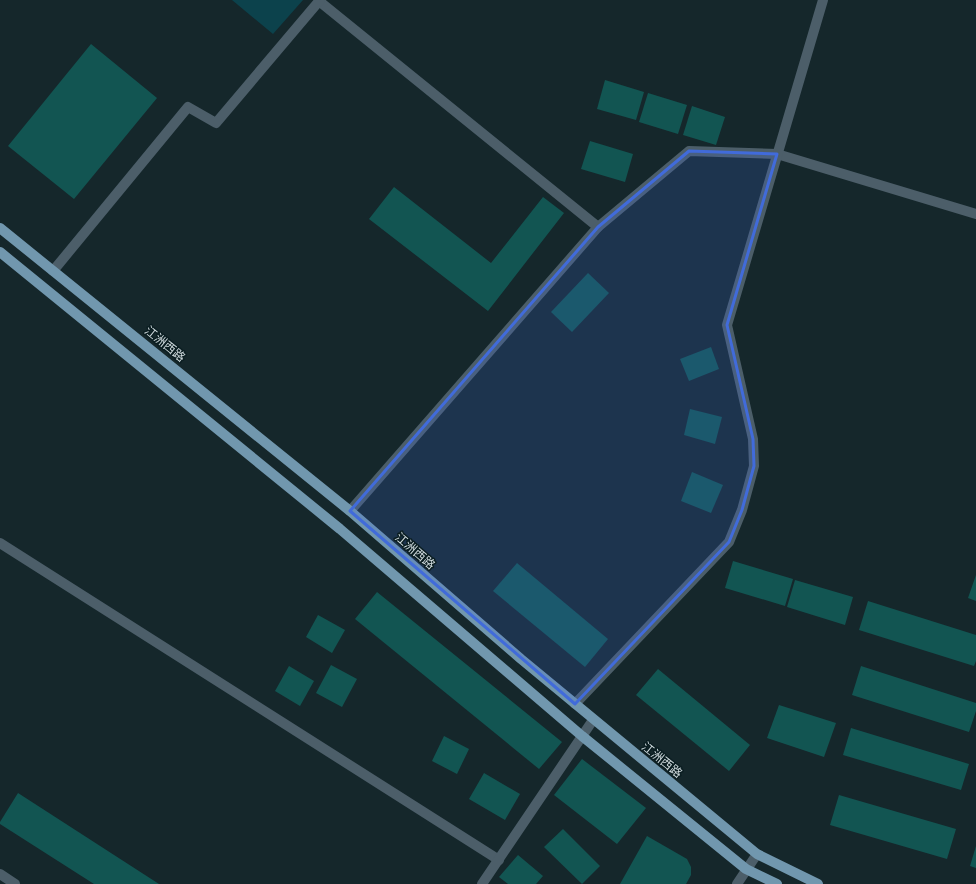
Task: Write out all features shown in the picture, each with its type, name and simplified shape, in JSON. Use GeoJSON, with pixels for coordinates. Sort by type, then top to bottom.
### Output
{"type":"FeatureCollection","features":[{"type":"Feature","properties":{"kind":"main road","name":"江洲西路"},"geometry":{"type":"LineString","coordinates":[[0,228],[350,511],[521,660],[757,854],[818,884]]}},
{"type":"Feature","properties":{"kind":"main road"},"geometry":{"type":"LineString","coordinates":[[0,252],[340,529],[582,736],[746,869],[777,884]]}},
{"type":"Feature","properties":{"kind":"street"},"geometry":{"type":"LineString","coordinates":[[54,271],[188,107],[216,123],[319,0],[598,227]]}},
{"type":"Feature","properties":{"kind":"street"},"geometry":{"type":"LineString","coordinates":[[575,704],[729,542],[742,510],[754,466],[754,439],[727,325],[823,0]]}},
{"type":"Feature","properties":{"kind":"street"},"geometry":{"type":"LineString","coordinates":[[350,511],[598,227],[689,151],[777,154],[976,214]]}},
{"type":"Feature","properties":{"kind":"street"},"geometry":{"type":"LineString","coordinates":[[0,543],[499,860]]}},
{"type":"Feature","properties":{"kind":"street"},"geometry":{"type":"LineString","coordinates":[[482,884],[593,720]]}},
{"type":"Feature","properties":{"kind":"street"},"geometry":{"type":"LineString","coordinates":[[737,884],[757,854]]}},
{"type":"Feature","properties":{"kind":"street"},"geometry":{"type":"LineString","coordinates":[[0,874],[16,884]]}},
{"type":"Feature","properties":{"kind":"highlighted area"},"geometry":{"type":"Polygon","coordinates":[[[689,151],[777,154],[727,325],[753,439],[754,466],[742,510],[729,542],[575,704],[350,511],[598,227],[689,151]]]}},
{"type":"Feature","properties":{"kind":"shaded area"},"geometry":{"type":"Polygon","coordinates":[[[232,0],[303,0],[273,34],[232,0]]]}},
{"type":"Feature","properties":{"kind":"building"},"geometry":{"type":"Polygon","coordinates":[[[91,44],[157,98],[74,199],[8,146],[91,44]]]}},
{"type":"Feature","properties":{"kind":"building"},"geometry":{"type":"Polygon","coordinates":[[[605,80],[644,92],[636,120],[597,109],[605,80]]]}},
{"type":"Feature","properties":{"kind":"building"},"geometry":{"type":"Polygon","coordinates":[[[648,93],[687,105],[678,134],[639,122],[648,93]]]}},
{"type":"Feature","properties":{"kind":"building"},"geometry":{"type":"Polygon","coordinates":[[[692,106],[725,117],[716,145],[683,135],[692,106]]]}},
{"type":"Feature","properties":{"kind":"building"},"geometry":{"type":"Polygon","coordinates":[[[590,141],[633,154],[625,182],[581,169],[590,141]]]}},
{"type":"Feature","properties":{"kind":"building"},"geometry":{"type":"Polygon","coordinates":[[[394,187],[491,263],[543,197],[564,213],[488,311],[369,219],[394,187]]]}},
{"type":"Feature","properties":{"kind":"building"},"geometry":{"type":"Polygon","coordinates":[[[588,273],[609,293],[572,332],[551,312],[588,273]]]}},
{"type":"Feature","properties":{"kind":"building"},"geometry":{"type":"Polygon","coordinates":[[[711,347],[719,369],[689,381],[680,359],[711,347]]]}},
{"type":"Feature","properties":{"kind":"building"},"geometry":{"type":"Polygon","coordinates":[[[690,409],[722,417],[715,444],[684,435],[690,409]]]}},
{"type":"Feature","properties":{"kind":"building"},"geometry":{"type":"Polygon","coordinates":[[[692,472],[723,485],[711,513],[681,501],[692,472]]]}},
{"type":"Feature","properties":{"kind":"building"},"geometry":{"type":"Polygon","coordinates":[[[733,561],[793,579],[785,606],[725,588],[733,561]]]}},
{"type":"Feature","properties":{"kind":"building"},"geometry":{"type":"Polygon","coordinates":[[[517,563],[608,639],[585,667],[493,591],[517,563]]]}},
{"type":"Feature","properties":{"kind":"building"},"geometry":{"type":"Polygon","coordinates":[[[976,575],[976,601],[968,598],[976,575]]]}},
{"type":"Feature","properties":{"kind":"building"},"geometry":{"type":"Polygon","coordinates":[[[795,580],[853,597],[845,625],[787,607],[795,580]]]}},
{"type":"Feature","properties":{"kind":"building"},"geometry":{"type":"Polygon","coordinates":[[[377,592],[562,742],[539,769],[355,619],[377,592]]]}},
{"type":"Feature","properties":{"kind":"building"},"geometry":{"type":"Polygon","coordinates":[[[868,601],[976,635],[976,661],[974,666],[859,630],[868,601]]]}},
{"type":"Feature","properties":{"kind":"building"},"geometry":{"type":"Polygon","coordinates":[[[318,615],[345,630],[332,653],[306,637],[318,615]]]}},
{"type":"Feature","properties":{"kind":"building"},"geometry":{"type":"Polygon","coordinates":[[[331,665],[357,679],[342,707],[316,693],[331,665]]]}},
{"type":"Feature","properties":{"kind":"building"},"geometry":{"type":"Polygon","coordinates":[[[289,666],[314,681],[300,706],[275,691],[289,666]]]}},
{"type":"Feature","properties":{"kind":"building"},"geometry":{"type":"Polygon","coordinates":[[[861,666],[976,703],[976,711],[969,732],[852,695],[861,666]]]}},
{"type":"Feature","properties":{"kind":"building"},"geometry":{"type":"Polygon","coordinates":[[[658,669],[750,745],[729,771],[636,695],[658,669]]]}},
{"type":"Feature","properties":{"kind":"building"},"geometry":{"type":"Polygon","coordinates":[[[779,705],[836,723],[824,757],[767,738],[779,705]]]}},
{"type":"Feature","properties":{"kind":"building"},"geometry":{"type":"Polygon","coordinates":[[[851,728],[969,764],[961,790],[843,755],[851,728]]]}},
{"type":"Feature","properties":{"kind":"building"},"geometry":{"type":"Polygon","coordinates":[[[444,736],[469,749],[457,774],[432,761],[444,736]]]}},
{"type":"Feature","properties":{"kind":"building"},"geometry":{"type":"Polygon","coordinates":[[[582,759],[646,808],[617,844],[554,795],[582,759]]]}},
{"type":"Feature","properties":{"kind":"building"},"geometry":{"type":"Polygon","coordinates":[[[484,773],[520,794],[505,820],[469,799],[484,773]]]}},
{"type":"Feature","properties":{"kind":"building"},"geometry":{"type":"Polygon","coordinates":[[[18,793],[159,884],[94,884],[0,824],[18,793]]]}},
{"type":"Feature","properties":{"kind":"building"},"geometry":{"type":"Polygon","coordinates":[[[839,795],[956,829],[947,859],[830,825],[839,795]]]}},
{"type":"Feature","properties":{"kind":"building"},"geometry":{"type":"Polygon","coordinates":[[[563,829],[600,866],[582,884],[544,847],[563,829]]]}},
{"type":"Feature","properties":{"kind":"building"},"geometry":{"type":"Polygon","coordinates":[[[647,836],[687,859],[691,867],[691,875],[686,884],[620,884],[647,836]]]}},
{"type":"Feature","properties":{"kind":"building"},"geometry":{"type":"Polygon","coordinates":[[[976,846],[976,868],[970,866],[976,846]]]}},
{"type":"Feature","properties":{"kind":"building"},"geometry":{"type":"Polygon","coordinates":[[[518,855],[543,876],[536,884],[508,884],[499,877],[518,855]]]}}]}
